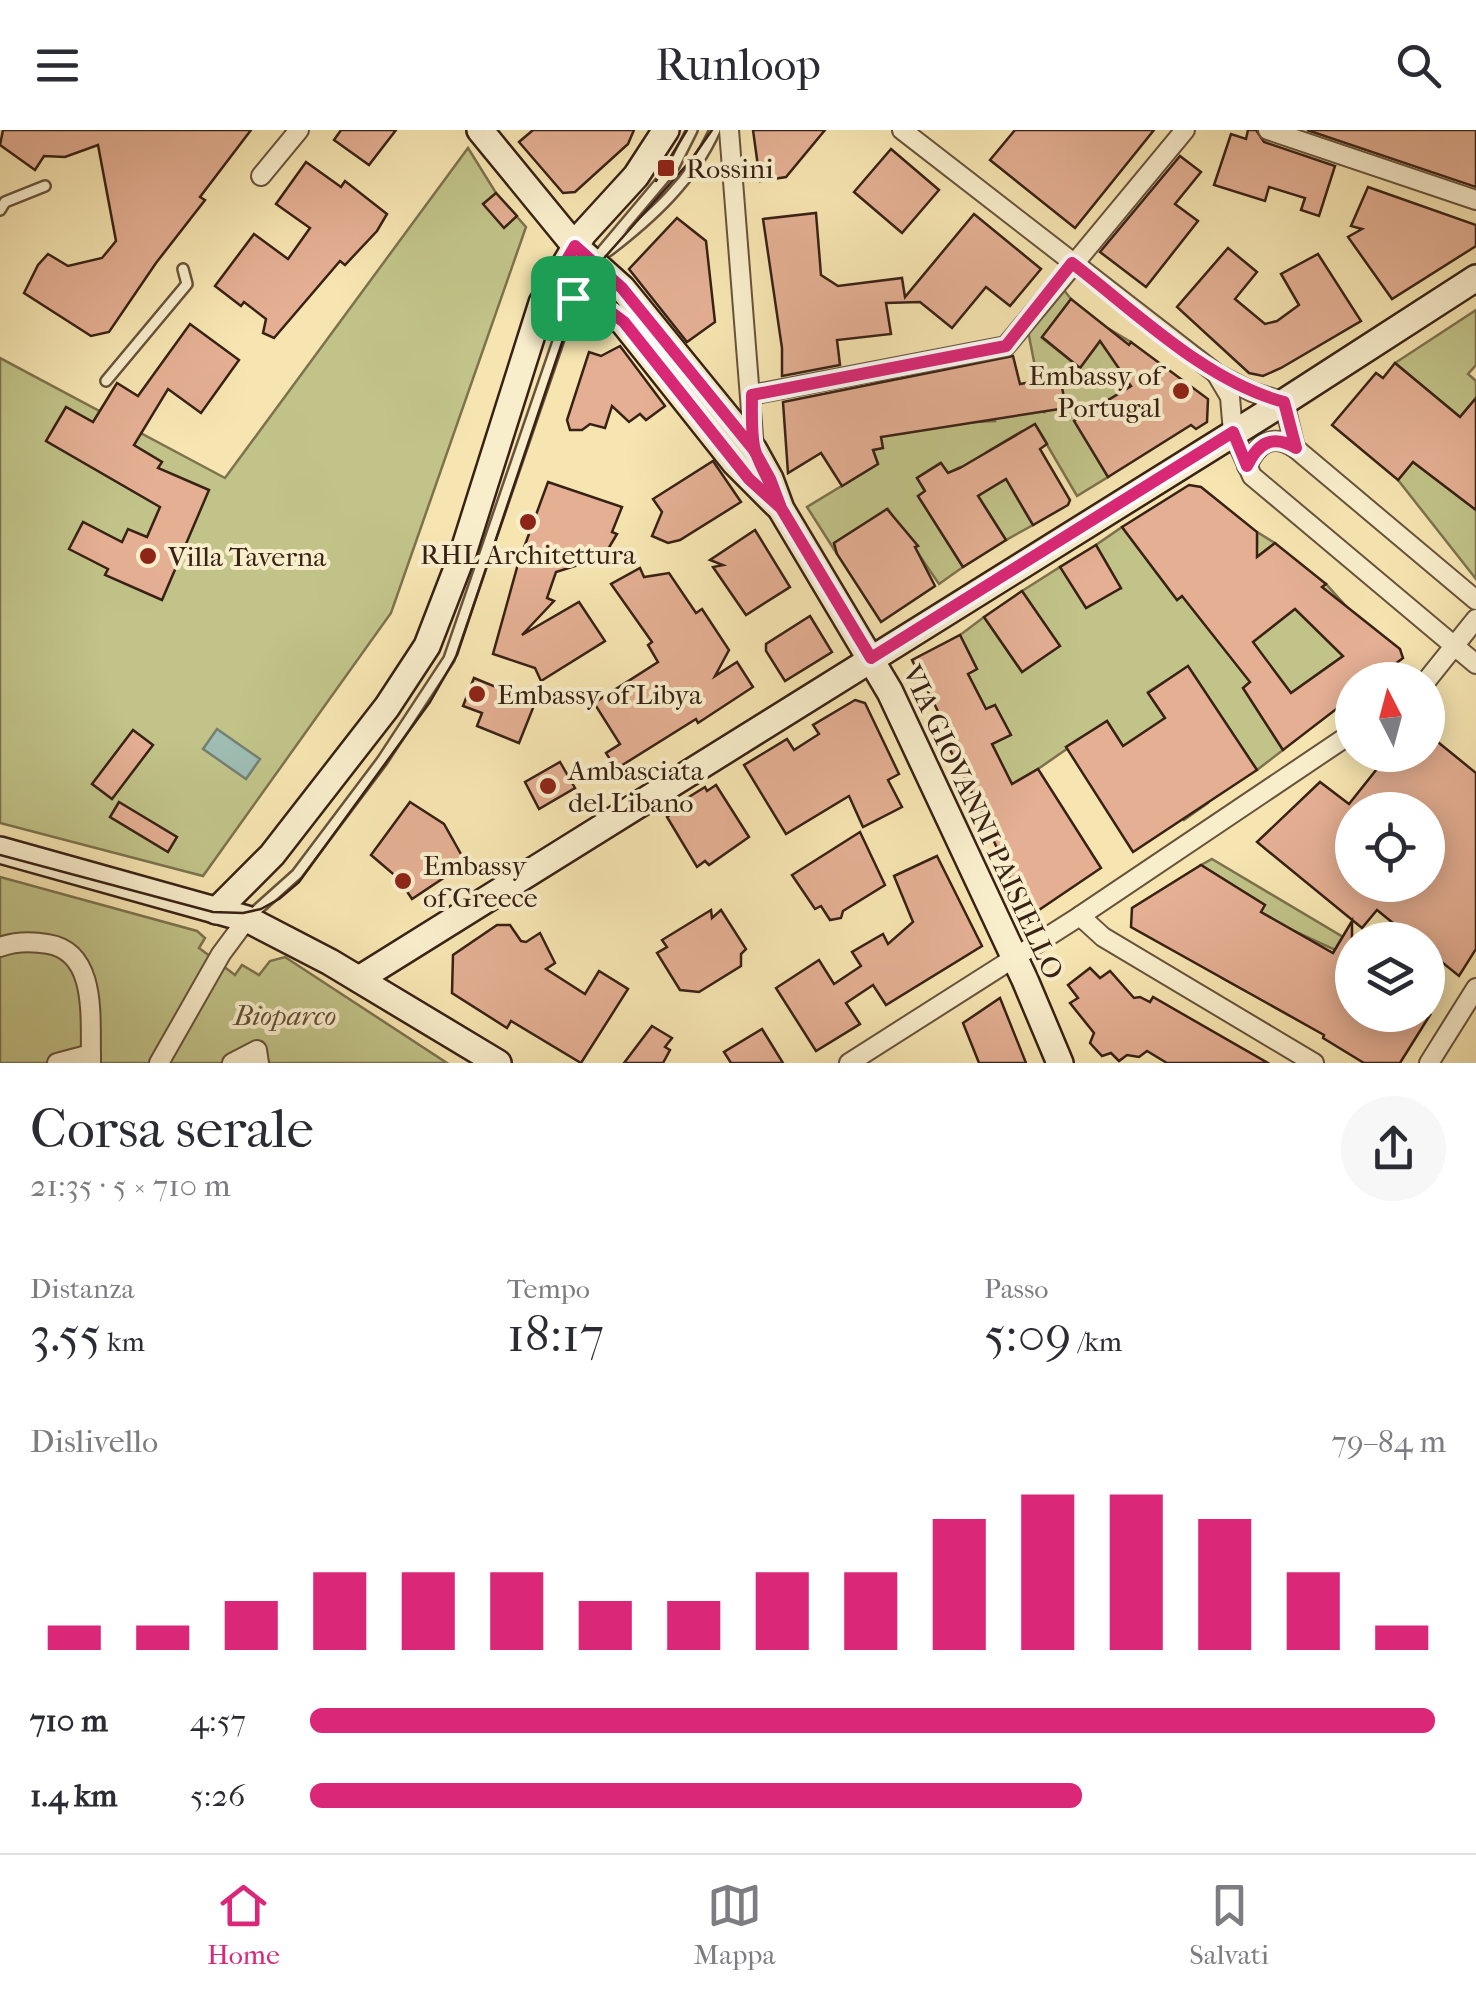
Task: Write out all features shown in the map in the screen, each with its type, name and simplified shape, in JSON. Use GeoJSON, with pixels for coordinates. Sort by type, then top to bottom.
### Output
{"type":"FeatureCollection","features":[{"type":"Feature","properties":{"kind":"street"},"geometry":{"type":"LineString","coordinates":[[261,176],[299,130]]}},
{"type":"Feature","properties":{"kind":"street","name":"VIA GIOVANNI PAISIELLO"},"geometry":{"type":"LineString","coordinates":[[480,130],[585,254],[622,288],[754,450],[781,508],[890,692],[1060,1063]]}},
{"type":"Feature","properties":{"kind":"street"},"geometry":{"type":"LineString","coordinates":[[216,911],[272,855],[387,707],[427,646],[464,553],[546,296],[585,254],[666,130]]}},
{"type":"Feature","properties":{"kind":"street"},"geometry":{"type":"LineString","coordinates":[[729,130],[754,450]]}},
{"type":"Feature","properties":{"kind":"street"},"geometry":{"type":"LineString","coordinates":[[902,130],[1217,374],[1252,392],[1284,402]]}},
{"type":"Feature","properties":{"kind":"street"},"geometry":{"type":"LineString","coordinates":[[752,395],[1006,346],[1185,130]]}},
{"type":"Feature","properties":{"kind":"street"},"geometry":{"type":"LineString","coordinates":[[1268,130],[1476,200]]}},
{"type":"Feature","properties":{"kind":"street"},"geometry":{"type":"LineString","coordinates":[[358,979],[1284,402],[1476,278]]}},
{"type":"Feature","properties":{"kind":"street","name":"VIA GIOVANNI PAISIELLO"},"geometry":{"type":"LineString","coordinates":[[546,296],[573,298],[608,310],[624,322],[749,479],[781,508]]}},
{"type":"Feature","properties":{"kind":"street"},"geometry":{"type":"LineString","coordinates":[[1217,374],[1232,403],[1233,432],[1257,482],[1476,664]]}},
{"type":"Feature","properties":{"kind":"street"},"geometry":{"type":"LineString","coordinates":[[1284,402],[1296,448]]}},
{"type":"Feature","properties":{"kind":"street"},"geometry":{"type":"LineString","coordinates":[[1247,466],[1257,448],[1268,441],[1279,440],[1296,448],[1476,600]]}},
{"type":"Feature","properties":{"kind":"street"},"geometry":{"type":"LineString","coordinates":[[1441,662],[1476,619]]}},
{"type":"Feature","properties":{"kind":"street"},"geometry":{"type":"LineString","coordinates":[[849,1063],[1080,916],[1335,744]]}},
{"type":"Feature","properties":{"kind":"street"},"geometry":{"type":"LineString","coordinates":[[0,850],[246,919],[284,936],[498,1063]]}},
{"type":"Feature","properties":{"kind":"street"},"geometry":{"type":"LineString","coordinates":[[1080,916],[1103,937],[1314,1063]]}},
{"type":"Feature","properties":{"kind":"street"},"geometry":{"type":"LineString","coordinates":[[159,1063],[246,919]]}},
{"type":"Feature","properties":{"kind":"street"},"geometry":{"type":"LineString","coordinates":[[0,947],[35,942],[58,946],[72,955],[83,970],[88,988],[91,1059],[57,1063]]}},
{"type":"Feature","properties":{"kind":"street"},"geometry":{"type":"LineString","coordinates":[[1429,1063],[1476,988]]}},
{"type":"Feature","properties":{"kind":"street"},"geometry":{"type":"LineString","coordinates":[[232,1063],[257,1050],[260,1063]]}},
{"type":"Feature","properties":{"kind":"lane"},"geometry":{"type":"LineString","coordinates":[[246,919],[297,874],[382,761],[449,659],[585,254],[664,180],[692,130]]}},
{"type":"Feature","properties":{"kind":"lane"},"geometry":{"type":"LineString","coordinates":[[585,254],[665,201],[700,159],[715,130]]}},
{"type":"Feature","properties":{"kind":"lane"},"geometry":{"type":"LineString","coordinates":[[0,210],[5,202],[45,186]]}},
{"type":"Feature","properties":{"kind":"lane"},"geometry":{"type":"LineString","coordinates":[[106,380],[187,284],[183,269]]}},
{"type":"Feature","properties":{"kind":"green space"},"geometry":{"type":"Polygon","coordinates":[[[468,148],[496,193],[526,227],[391,613],[203,876],[0,823],[0,358],[225,478],[468,148]]]}},
{"type":"Feature","properties":{"kind":"green space"},"geometry":{"type":"Polygon","coordinates":[[[1063,289],[1071,299],[1042,338],[1080,368],[1109,329],[1131,342],[1115,362],[1166,439],[1109,399],[1075,420],[1108,477],[1077,496],[1039,431],[1022,431],[987,452],[1003,481],[1019,472],[1016,496],[1033,525],[1006,540],[960,467],[948,473],[940,463],[917,478],[925,491],[918,496],[963,567],[939,584],[888,509],[834,543],[837,554],[807,507],[878,464],[873,450],[882,448],[870,385],[894,377],[905,432],[995,421],[993,410],[1024,405],[1044,412],[1028,331],[1063,289]]]}},
{"type":"Feature","properties":{"kind":"green space"},"geometry":{"type":"Polygon","coordinates":[[[1476,310],[1476,365],[1468,374],[1476,381],[1476,398],[1460,417],[1395,363],[1476,310]]]}},
{"type":"Feature","properties":{"kind":"green space"},"geometry":{"type":"Polygon","coordinates":[[[1413,462],[1476,510],[1476,579],[1398,480],[1413,462]]]}},
{"type":"Feature","properties":{"kind":"green space"},"geometry":{"type":"Polygon","coordinates":[[[1122,527],[1177,600],[1257,545],[1257,532],[1275,543],[1191,607],[1232,658],[1326,584],[1346,606],[1317,630],[1343,656],[1291,693],[1270,666],[1243,688],[1283,750],[1257,770],[1188,667],[1148,692],[1165,718],[1156,725],[1208,803],[1184,820],[1133,740],[1123,746],[1107,721],[1038,769],[976,805],[965,779],[1000,761],[992,744],[1010,734],[995,705],[986,709],[968,674],[977,669],[960,635],[984,617],[1022,672],[1059,646],[1022,591],[1060,567],[1120,588],[1096,545],[1122,527]]]}},
{"type":"Feature","properties":{"kind":"green space"},"geometry":{"type":"Polygon","coordinates":[[[1212,859],[1335,932],[1335,950],[1286,927],[1246,991],[1222,978],[1264,905],[1201,865],[1212,859]]]}},
{"type":"Feature","properties":{"kind":"green space","name":"Bioparco"},"geometry":{"type":"Polygon","coordinates":[[[0,877],[197,931],[205,938],[199,948],[235,975],[242,965],[259,975],[270,961],[285,957],[447,1063],[0,1063],[0,877]]]}},
{"type":"Feature","properties":{"kind":"water"},"geometry":{"type":"Polygon","coordinates":[[[217,729],[260,759],[246,779],[203,749],[217,729]]]}},
{"type":"Feature","properties":{"kind":"building"},"geometry":{"type":"Polygon","coordinates":[[[3,130],[251,130],[200,197],[205,200],[109,332],[91,336],[24,293],[48,254],[68,266],[102,258],[116,241],[98,145],[65,157],[44,156],[35,170],[0,145],[3,130]]]}},
{"type":"Feature","properties":{"kind":"building"},"geometry":{"type":"Polygon","coordinates":[[[341,130],[396,130],[369,165],[334,140],[341,130]]]}},
{"type":"Feature","properties":{"kind":"building"},"geometry":{"type":"Polygon","coordinates":[[[533,130],[634,130],[628,144],[575,192],[563,193],[519,142],[533,130]]]}},
{"type":"Feature","properties":{"kind":"building"},"geometry":{"type":"Polygon","coordinates":[[[753,130],[825,130],[786,177],[760,181],[753,130]]]}},
{"type":"Feature","properties":{"kind":"building"},"geometry":{"type":"Polygon","coordinates":[[[1015,130],[1154,130],[1075,228],[990,160],[1015,130]]]}},
{"type":"Feature","properties":{"kind":"building"},"geometry":{"type":"Polygon","coordinates":[[[1248,130],[1256,130],[1264,142],[1335,166],[1319,216],[1301,210],[1305,198],[1269,187],[1265,201],[1214,185],[1231,134],[1246,139],[1248,130]]]}},
{"type":"Feature","properties":{"kind":"building"},"geometry":{"type":"Polygon","coordinates":[[[1307,130],[1476,130],[1476,187],[1307,130]]]}},
{"type":"Feature","properties":{"kind":"building"},"geometry":{"type":"Polygon","coordinates":[[[891,149],[939,190],[902,233],[854,192],[891,149]]]}},
{"type":"Feature","properties":{"kind":"building"},"geometry":{"type":"Polygon","coordinates":[[[1180,156],[1201,172],[1175,204],[1198,221],[1146,287],[1100,252],[1180,156]]]}},
{"type":"Feature","properties":{"kind":"building"},"geometry":{"type":"Polygon","coordinates":[[[306,162],[341,187],[345,181],[387,214],[377,231],[345,265],[340,261],[274,338],[263,333],[266,319],[215,286],[254,234],[288,259],[310,228],[276,204],[306,162]]]}},
{"type":"Feature","properties":{"kind":"building"},"geometry":{"type":"Polygon","coordinates":[[[1368,187],[1476,225],[1476,246],[1392,299],[1348,237],[1362,229],[1351,226],[1368,187]]]}},
{"type":"Feature","properties":{"kind":"building"},"geometry":{"type":"Polygon","coordinates":[[[496,193],[517,216],[504,228],[483,204],[496,193]]]}},
{"type":"Feature","properties":{"kind":"building"},"geometry":{"type":"Polygon","coordinates":[[[816,213],[821,275],[838,286],[902,278],[905,297],[974,214],[1041,269],[1010,306],[986,287],[952,328],[920,302],[886,303],[891,334],[837,340],[840,365],[782,376],[782,348],[763,219],[816,213]]]}},
{"type":"Feature","properties":{"kind":"building"},"geometry":{"type":"Polygon","coordinates":[[[677,218],[706,241],[715,322],[687,342],[629,269],[677,218]]]}},
{"type":"Feature","properties":{"kind":"building"},"geometry":{"type":"Polygon","coordinates":[[[1228,248],[1257,272],[1235,299],[1265,324],[1277,321],[1299,305],[1281,274],[1318,254],[1361,321],[1281,368],[1263,376],[1249,373],[1177,307],[1228,248]]]}},
{"type":"Feature","properties":{"kind":"building"},"geometry":{"type":"Polygon","coordinates":[[[1071,299],[1208,399],[1207,422],[1196,429],[1191,425],[1108,477],[1074,421],[1131,386],[1100,341],[1080,368],[1042,337],[1071,299]]]}},
{"type":"Feature","properties":{"kind":"building"},"geometry":{"type":"Polygon","coordinates":[[[190,324],[239,360],[201,413],[168,389],[134,445],[162,462],[158,468],[209,490],[162,600],[105,575],[108,569],[69,549],[83,522],[122,542],[128,529],[147,537],[160,507],[46,441],[66,407],[93,422],[117,383],[138,396],[190,324]]]}},
{"type":"Feature","properties":{"kind":"building"},"geometry":{"type":"Polygon","coordinates":[[[620,346],[665,406],[646,420],[640,414],[629,422],[612,406],[605,428],[590,424],[582,430],[570,430],[567,420],[589,352],[601,356],[620,346]]]}},
{"type":"Feature","properties":{"kind":"building"},"geometry":{"type":"Polygon","coordinates":[[[1013,356],[1020,384],[1060,377],[1066,408],[881,437],[883,448],[873,450],[878,464],[842,486],[821,453],[788,473],[783,402],[1013,356]]]}},
{"type":"Feature","properties":{"kind":"building"},"geometry":{"type":"Polygon","coordinates":[[[1395,363],[1460,417],[1476,398],[1476,510],[1413,462],[1398,480],[1332,425],[1376,373],[1383,378],[1395,363]]]}},
{"type":"Feature","properties":{"kind":"building"},"geometry":{"type":"Polygon","coordinates":[[[1035,424],[1047,444],[1040,449],[1070,500],[1068,505],[1033,525],[1006,479],[978,496],[1006,540],[963,567],[918,496],[925,491],[917,478],[941,463],[948,473],[960,468],[1035,424]]]}},
{"type":"Feature","properties":{"kind":"building"},"geometry":{"type":"Polygon","coordinates":[[[713,461],[741,502],[680,540],[668,543],[652,536],[662,512],[653,499],[713,461]]]}},
{"type":"Feature","properties":{"kind":"building"},"geometry":{"type":"Polygon","coordinates":[[[548,482],[622,507],[612,532],[617,534],[607,551],[601,550],[591,561],[556,572],[547,598],[554,601],[522,635],[579,602],[605,641],[541,681],[535,668],[493,654],[518,564],[548,482]]]}},
{"type":"Feature","properties":{"kind":"building"},"geometry":{"type":"Polygon","coordinates":[[[1189,485],[1201,487],[1257,532],[1257,557],[1275,543],[1326,584],[1322,587],[1400,649],[1403,658],[1398,662],[1335,662],[1335,710],[1283,750],[1243,688],[1250,682],[1182,596],[1177,600],[1122,527],[1189,485]],[[1295,609],[1253,642],[1291,693],[1343,656],[1295,609]]]}},
{"type":"Feature","properties":{"kind":"building"},"geometry":{"type":"Polygon","coordinates":[[[887,509],[918,546],[915,547],[935,586],[881,622],[837,554],[834,543],[887,509]]]}},
{"type":"Feature","properties":{"kind":"building"},"geometry":{"type":"Polygon","coordinates":[[[755,530],[790,587],[746,615],[713,567],[723,565],[710,560],[755,530]]]}},
{"type":"Feature","properties":{"kind":"building"},"geometry":{"type":"Polygon","coordinates":[[[1096,545],[1121,588],[1086,608],[1060,567],[1096,545]]]}},
{"type":"Feature","properties":{"kind":"building"},"geometry":{"type":"Polygon","coordinates":[[[640,568],[644,577],[669,573],[696,613],[702,609],[729,650],[715,676],[737,662],[753,687],[616,769],[606,753],[620,744],[594,703],[658,662],[648,645],[652,642],[611,584],[640,568]]]}},
{"type":"Feature","properties":{"kind":"building"},"geometry":{"type":"Polygon","coordinates":[[[1022,591],[1060,646],[1022,672],[984,617],[1022,591]]]}},
{"type":"Feature","properties":{"kind":"building"},"geometry":{"type":"Polygon","coordinates":[[[810,616],[832,652],[785,681],[766,651],[766,644],[810,616]]]}},
{"type":"Feature","properties":{"kind":"building"},"geometry":{"type":"Polygon","coordinates":[[[960,635],[977,669],[968,674],[986,709],[995,705],[1011,735],[992,744],[1012,784],[1038,769],[1101,868],[1027,918],[978,804],[943,736],[949,733],[912,660],[960,635]]]}},
{"type":"Feature","properties":{"kind":"building"},"geometry":{"type":"Polygon","coordinates":[[[1188,666],[1257,770],[1133,852],[1066,747],[1107,721],[1123,746],[1165,718],[1148,693],[1188,666]]]}},
{"type":"Feature","properties":{"kind":"building"},"geometry":{"type":"Polygon","coordinates":[[[474,678],[535,703],[519,743],[477,726],[482,713],[463,706],[474,678]]]}},
{"type":"Feature","properties":{"kind":"building"},"geometry":{"type":"Polygon","coordinates":[[[855,700],[865,703],[899,774],[888,780],[902,807],[863,827],[849,796],[786,834],[744,765],[787,739],[794,750],[819,734],[813,725],[855,700]]]}},
{"type":"Feature","properties":{"kind":"building"},"geometry":{"type":"Polygon","coordinates":[[[133,730],[153,745],[112,799],[92,784],[133,730]]]}},
{"type":"Feature","properties":{"kind":"building"},"geometry":{"type":"Polygon","coordinates":[[[1445,748],[1476,773],[1476,949],[1459,976],[1445,965],[1445,922],[1392,922],[1377,910],[1367,922],[1355,922],[1257,842],[1320,782],[1335,793],[1335,902],[1445,902],[1445,792],[1359,792],[1374,772],[1445,772],[1445,748]]]}},
{"type":"Feature","properties":{"kind":"building"},"geometry":{"type":"Polygon","coordinates":[[[560,762],[575,788],[539,809],[525,782],[560,762]]]}},
{"type":"Feature","properties":{"kind":"building"},"geometry":{"type":"Polygon","coordinates":[[[716,785],[749,837],[709,865],[705,861],[697,867],[667,817],[675,811],[671,808],[705,787],[707,791],[716,785]]]}},
{"type":"Feature","properties":{"kind":"building"},"geometry":{"type":"Polygon","coordinates":[[[119,802],[177,837],[168,852],[110,817],[119,802]]]}},
{"type":"Feature","properties":{"kind":"building"},"geometry":{"type":"Polygon","coordinates":[[[410,802],[444,824],[466,863],[412,899],[398,878],[371,855],[410,802]]]}},
{"type":"Feature","properties":{"kind":"building"},"geometry":{"type":"Polygon","coordinates":[[[860,832],[885,885],[843,911],[841,918],[830,920],[821,906],[815,909],[792,875],[860,832]]]}},
{"type":"Feature","properties":{"kind":"building"},"geometry":{"type":"Polygon","coordinates":[[[937,856],[982,946],[886,1005],[873,985],[846,1003],[860,1024],[816,1051],[776,988],[819,960],[834,984],[861,966],[852,952],[883,934],[888,944],[913,922],[894,876],[937,856]]]}},
{"type":"Feature","properties":{"kind":"building"},"geometry":{"type":"Polygon","coordinates":[[[1201,865],[1265,905],[1261,912],[1333,953],[1335,950],[1335,1032],[1419,1032],[1400,1063],[1364,1063],[1323,1038],[1324,1035],[1131,927],[1132,908],[1201,865]]]}},
{"type":"Feature","properties":{"kind":"building"},"geometry":{"type":"Polygon","coordinates":[[[711,910],[712,918],[721,910],[746,949],[741,954],[741,966],[699,992],[680,990],[657,953],[667,947],[662,940],[711,910]]]}},
{"type":"Feature","properties":{"kind":"building"},"geometry":{"type":"Polygon","coordinates":[[[497,925],[510,925],[526,942],[540,933],[555,963],[546,969],[585,994],[599,971],[628,989],[581,1063],[511,1021],[507,1028],[452,993],[453,955],[497,925]]]}},
{"type":"Feature","properties":{"kind":"building"},"geometry":{"type":"Polygon","coordinates":[[[1090,968],[1100,978],[1110,971],[1134,998],[1150,1002],[1153,997],[1268,1063],[1167,1063],[1147,1051],[1119,1061],[1111,1053],[1102,1056],[1090,1043],[1094,1033],[1070,1003],[1078,998],[1068,985],[1090,968]]]}},
{"type":"Feature","properties":{"kind":"building"},"geometry":{"type":"Polygon","coordinates":[[[1000,998],[1026,1063],[979,1063],[963,1023],[1000,998]]]}},
{"type":"Feature","properties":{"kind":"building"},"geometry":{"type":"Polygon","coordinates":[[[652,1026],[672,1038],[665,1047],[670,1050],[663,1063],[624,1063],[652,1026]]]}},
{"type":"Feature","properties":{"kind":"building"},"geometry":{"type":"Polygon","coordinates":[[[762,1029],[783,1063],[731,1063],[724,1052],[762,1029]]]}},
{"type":"Feature","properties":{"kind":"tram line"},"geometry":{"type":"LineString","coordinates":[[656,181],[687,130]]}},
{"type":"Feature","properties":{"kind":"tram line"},"geometry":{"type":"LineString","coordinates":[[0,855],[213,912],[261,909],[299,882],[430,702],[457,655],[569,322],[598,265],[691,160],[712,130]]}},
{"type":"Feature","properties":{"kind":"place","name":"Rossini"},"geometry":{"type":"Point","coordinates":[666,168]}},
{"type":"Feature","properties":{"kind":"place","name":"Embassy of Portugal"},"geometry":{"type":"Point","coordinates":[1181,391]}},
{"type":"Feature","properties":{"kind":"place","name":"RHL Architettura"},"geometry":{"type":"Point","coordinates":[528,522]}},
{"type":"Feature","properties":{"kind":"place","name":"Villa Taverna"},"geometry":{"type":"Point","coordinates":[148,556]}},
{"type":"Feature","properties":{"kind":"place","name":"Embassy of Libya"},"geometry":{"type":"Point","coordinates":[477,694]}},
{"type":"Feature","properties":{"kind":"place","name":"Ambasciata del Libano"},"geometry":{"type":"Point","coordinates":[548,786]}},
{"type":"Feature","properties":{"kind":"place","name":"Embassy of Greece"},"geometry":{"type":"Point","coordinates":[403,881]}},
{"type":"Feature","properties":{"kind":"route"},"geometry":{"type":"LineString","coordinates":[[573,298],[546,296],[575,246],[622,288],[754,450],[781,508],[871,658],[1233,432],[1247,466],[1257,448],[1268,441],[1279,440],[1296,448],[1284,402],[1252,392],[1217,374],[1072,263],[1006,346],[752,395],[754,450],[770,479],[781,508],[749,479],[624,322],[608,310],[573,298]]}}]}
